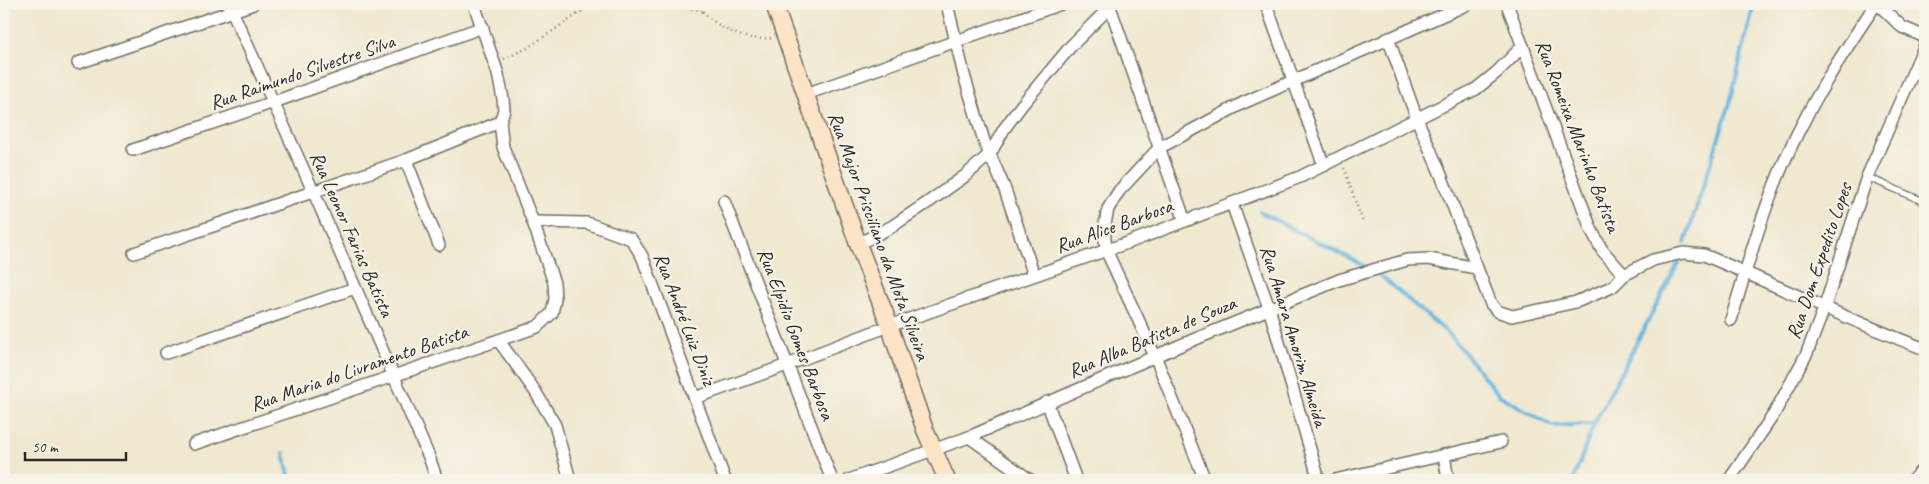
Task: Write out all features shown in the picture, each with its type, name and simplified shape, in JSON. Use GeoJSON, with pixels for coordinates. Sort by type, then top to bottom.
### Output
{"type":"FeatureCollection","features":[{"type":"Feature","properties":{"kind":"main road","name":"Rua Major Prisciliano da Mota Silveira"},"geometry":{"type":"LineString","coordinates":[[774,4],[925,430],[947,480]]}},
{"type":"Feature","properties":{"kind":"street"},"geometry":{"type":"LineString","coordinates":[[78,63],[230,8],[253,4]]}},
{"type":"Feature","properties":{"kind":"street"},"geometry":{"type":"LineString","coordinates":[[474,4],[483,27],[503,99],[504,110],[500,122],[503,147],[533,222]]}},
{"type":"Feature","properties":{"kind":"street"},"geometry":{"type":"LineString","coordinates":[[948,4],[964,75],[990,154],[1004,187],[1034,275]]}},
{"type":"Feature","properties":{"kind":"street"},"geometry":{"type":"LineString","coordinates":[[806,94],[1060,4]]}},
{"type":"Feature","properties":{"kind":"street"},"geometry":{"type":"LineString","coordinates":[[1266,4],[1324,166]]}},
{"type":"Feature","properties":{"kind":"street"},"geometry":{"type":"LineString","coordinates":[[1205,480],[1155,356],[1106,250],[1104,229],[1108,209],[1119,191],[1159,148],[1243,103],[1468,4]]}},
{"type":"Feature","properties":{"kind":"street","name":"Rua Romeixa Marinho Batista"},"geometry":{"type":"LineString","coordinates":[[1507,4],[1590,229],[1602,250],[1624,275]]}},
{"type":"Feature","properties":{"kind":"street"},"geometry":{"type":"LineString","coordinates":[[1731,320],[1759,227],[1789,152],[1840,56],[1877,4],[1902,27],[1925,37]]}},
{"type":"Feature","properties":{"kind":"street"},"geometry":{"type":"LineString","coordinates":[[858,244],[892,227],[965,176],[990,154],[1004,129],[1021,106],[1071,46],[1109,5],[1185,221]]}},
{"type":"Feature","properties":{"kind":"street","name":"Rua Leonor Farias Batista"},"geometry":{"type":"LineString","coordinates":[[230,8],[314,192],[394,375],[437,480]]}},
{"type":"Feature","properties":{"kind":"street","name":"Rua Raimundo Silvestre Silva"},"geometry":{"type":"LineString","coordinates":[[133,150],[483,27]]}},
{"type":"Feature","properties":{"kind":"street"},"geometry":{"type":"LineString","coordinates":[[1388,38],[1417,119],[1441,175],[1490,304],[1497,311],[1512,316],[1576,302],[1612,287],[1624,275],[1653,260],[1683,253],[1704,254],[1826,306],[1863,325],[1925,349]]}},
{"type":"Feature","properties":{"kind":"street","name":"Rua Dom Expedito Lopes"},"geometry":{"type":"LineString","coordinates":[[1729,480],[1774,414],[1807,353],[1826,306],[1868,177],[1925,44]]}},
{"type":"Feature","properties":{"kind":"street","name":"Rua Alice Barbosa"},"geometry":{"type":"LineString","coordinates":[[695,398],[889,326],[1232,204],[1324,166],[1476,89],[1498,72],[1523,46]]}},
{"type":"Feature","properties":{"kind":"street"},"geometry":{"type":"LineString","coordinates":[[134,253],[406,160],[500,122]]}},
{"type":"Feature","properties":{"kind":"street"},"geometry":{"type":"LineString","coordinates":[[406,160],[439,245]]}},
{"type":"Feature","properties":{"kind":"street","name":"Rua Elpidio Gomes Barbosa"},"geometry":{"type":"LineString","coordinates":[[724,201],[832,480]]}},
{"type":"Feature","properties":{"kind":"street","name":"Rua Amara Amorim Almeida"},"geometry":{"type":"LineString","coordinates":[[1232,204],[1270,308],[1319,480]]}},
{"type":"Feature","properties":{"kind":"street","name":"Rua Maria do Livramento Batista"},"geometry":{"type":"LineString","coordinates":[[194,444],[537,327],[552,313],[555,299],[554,283],[533,222]]}},
{"type":"Feature","properties":{"kind":"street","name":"Rua André Luiz Diniz"},"geometry":{"type":"LineString","coordinates":[[533,222],[587,223],[631,239],[642,256],[725,480]]}},
{"type":"Feature","properties":{"kind":"street","name":"Rua Alba Batista de Souza"},"geometry":{"type":"LineString","coordinates":[[849,480],[934,451],[1155,356],[1339,280],[1407,260],[1429,259],[1476,268]]}},
{"type":"Feature","properties":{"kind":"street"},"geometry":{"type":"LineString","coordinates":[[166,353],[355,288]]}},
{"type":"Feature","properties":{"kind":"street"},"geometry":{"type":"LineString","coordinates":[[499,341],[535,390],[555,425],[570,480]]}},
{"type":"Feature","properties":{"kind":"street"},"geometry":{"type":"LineString","coordinates":[[1047,402],[1076,480]]}},
{"type":"Feature","properties":{"kind":"street"},"geometry":{"type":"LineString","coordinates":[[969,436],[1030,480]]}},
{"type":"Feature","properties":{"kind":"street"},"geometry":{"type":"LineString","coordinates":[[1335,480],[1352,478],[1501,442]]}},
{"type":"Feature","properties":{"kind":"street"},"geometry":{"type":"LineString","coordinates":[[1444,455],[1448,480]]}},
{"type":"Feature","properties":{"kind":"street"},"geometry":{"type":"LineString","coordinates":[[1915,480],[1925,470]]}},
{"type":"Feature","properties":{"kind":"lane"},"geometry":{"type":"LineString","coordinates":[[1868,177],[1925,202]]}},
{"type":"Feature","properties":{"kind":"path"},"geometry":{"type":"LineString","coordinates":[[494,64],[526,48],[593,4]]}},
{"type":"Feature","properties":{"kind":"path"},"geometry":{"type":"LineString","coordinates":[[667,4],[702,11]]}},
{"type":"Feature","properties":{"kind":"path"},"geometry":{"type":"LineString","coordinates":[[696,4],[717,25],[734,34],[759,40],[786,37]]}},
{"type":"Feature","properties":{"kind":"path"},"geometry":{"type":"LineString","coordinates":[[1340,157],[1363,223]]}},
{"type":"Feature","properties":{"kind":"waterway"},"geometry":{"type":"LineString","coordinates":[[1685,243],[1730,103],[1754,4]]}},
{"type":"Feature","properties":{"kind":"waterway"},"geometry":{"type":"LineString","coordinates":[[1260,212],[1363,265]]}},
{"type":"Feature","properties":{"kind":"waterway"},"geometry":{"type":"LineString","coordinates":[[1573,480],[1594,424],[1679,262]]}},
{"type":"Feature","properties":{"kind":"waterway"},"geometry":{"type":"LineString","coordinates":[[1377,273],[1449,334],[1499,395],[1552,426],[1594,424]]}},
{"type":"Feature","properties":{"kind":"waterway"},"geometry":{"type":"LineString","coordinates":[[284,453],[290,480]]}}]}
